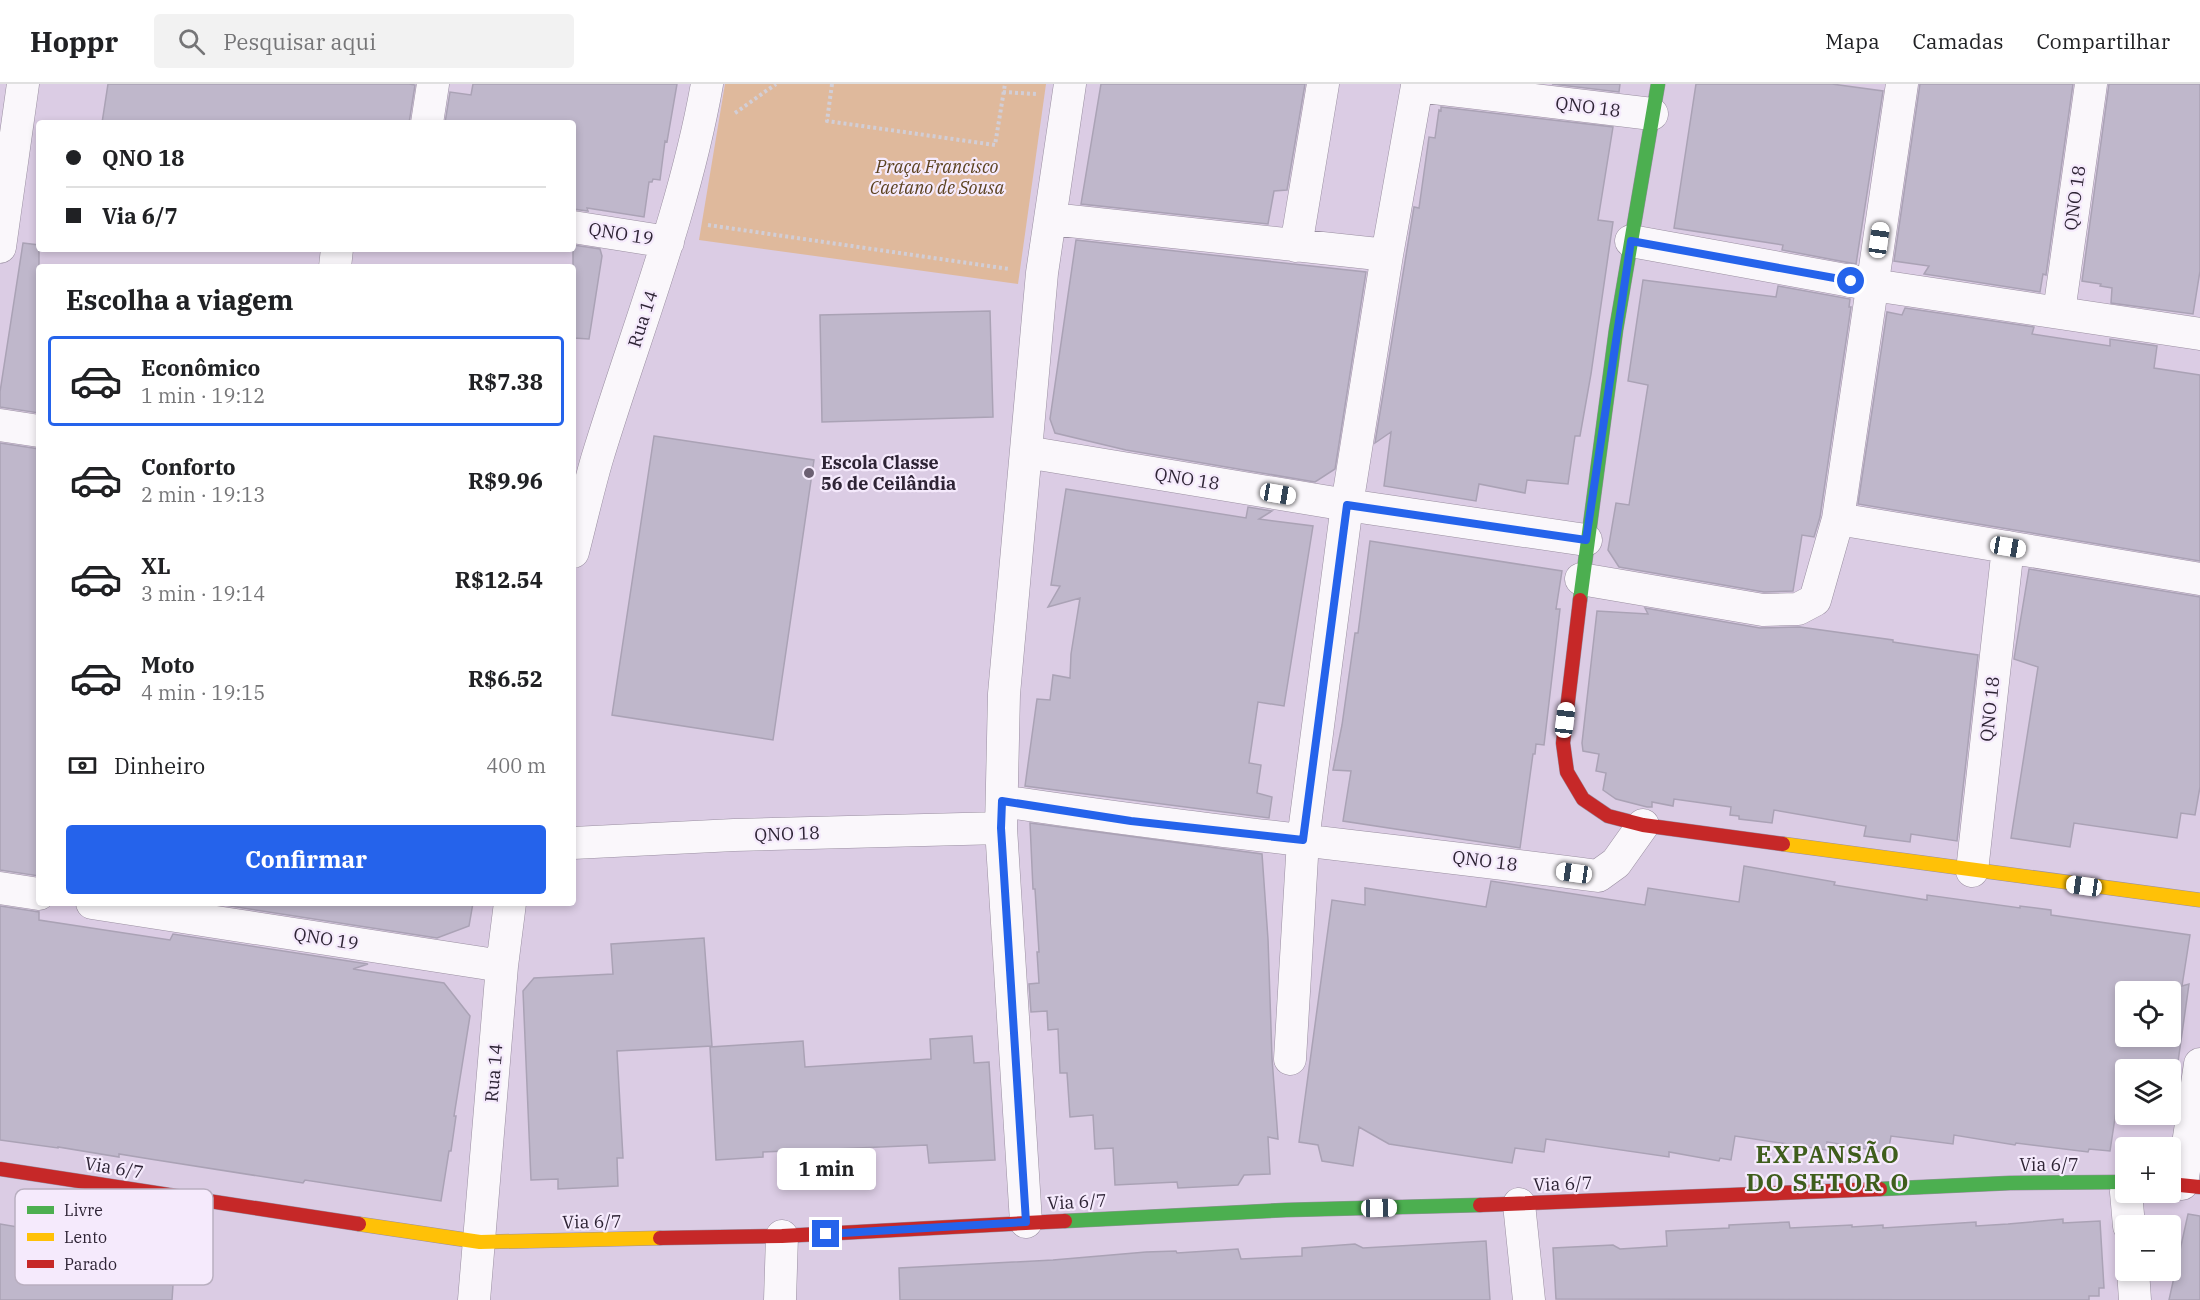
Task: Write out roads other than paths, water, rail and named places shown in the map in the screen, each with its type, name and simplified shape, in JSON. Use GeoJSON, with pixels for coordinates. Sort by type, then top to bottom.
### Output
{"type":"FeatureCollection","features":[{"type":"Feature","properties":{"kind":"street"},"geometry":{"type":"LineString","coordinates":[[0,247],[17,153],[23,84]]}},
{"type":"Feature","properties":{"kind":"street"},"geometry":{"type":"LineString","coordinates":[[427,120],[433,84]]}},
{"type":"Feature","properties":{"kind":"street","name":"Rua 14"},"geometry":{"type":"LineString","coordinates":[[576,540],[597,460],[672,231],[697,140],[707,84]]}},
{"type":"Feature","properties":{"kind":"street"},"geometry":{"type":"LineString","coordinates":[[1026,1222],[1001,815],[1004,694],[1042,273],[1070,84]]}},
{"type":"Feature","properties":{"kind":"street"},"geometry":{"type":"LineString","coordinates":[[1296,246],[1323,84]]}},
{"type":"Feature","properties":{"kind":"street"},"geometry":{"type":"LineString","coordinates":[[1658,84],[1631,241],[1586,540],[1563,743],[1567,772],[1583,799],[1608,816],[1643,825],[2200,900]]}},
{"type":"Feature","properties":{"kind":"street"},"geometry":{"type":"LineString","coordinates":[[1581,579],[1762,610],[1798,609],[1815,600],[1838,519],[1902,84]]}},
{"type":"Feature","properties":{"kind":"street","name":"QNO 18"},"geometry":{"type":"LineString","coordinates":[[2059,312],[2091,84]]}},
{"type":"Feature","properties":{"kind":"street","name":"QNO 18"},"geometry":{"type":"LineString","coordinates":[[1290,1059],[1303,840],[1347,505],[1387,255],[1405,85],[1652,114]]}},
{"type":"Feature","properties":{"kind":"street"},"geometry":{"type":"LineString","coordinates":[[1051,219],[1387,255]]}},
{"type":"Feature","properties":{"kind":"street","name":"QNO 19"},"geometry":{"type":"LineString","coordinates":[[576,227],[672,231]]}},
{"type":"Feature","properties":{"kind":"street"},"geometry":{"type":"LineString","coordinates":[[1631,241],[1873,285],[2200,334]]}},
{"type":"Feature","properties":{"kind":"street"},"geometry":{"type":"LineString","coordinates":[[0,425],[36,431]]}},
{"type":"Feature","properties":{"kind":"street","name":"QNO 18"},"geometry":{"type":"LineString","coordinates":[[1026,452],[1347,505],[1586,540]]}},
{"type":"Feature","properties":{"kind":"street"},"geometry":{"type":"LineString","coordinates":[[1838,519],[2200,579]]}},
{"type":"Feature","properties":{"kind":"street","name":"QNO 18"},"geometry":{"type":"LineString","coordinates":[[1972,871],[2008,547]]}},
{"type":"Feature","properties":{"kind":"street","name":"QNO 18"},"geometry":{"type":"LineString","coordinates":[[576,843],[745,835],[1001,815],[1131,821],[1598,876],[1616,863],[1643,825]]}},
{"type":"Feature","properties":{"kind":"street"},"geometry":{"type":"LineString","coordinates":[[0,888],[36,894]]}},
{"type":"Feature","properties":{"kind":"street","name":"QNO 19"},"geometry":{"type":"LineString","coordinates":[[127,906],[502,966]]}},
{"type":"Feature","properties":{"kind":"street","name":"Rua 14"},"geometry":{"type":"LineString","coordinates":[[480,1242],[502,966],[510,906]]}},
{"type":"Feature","properties":{"kind":"street"},"geometry":{"type":"LineString","coordinates":[[2184,1185],[2200,1064]]}},
{"type":"Feature","properties":{"kind":"street","name":"Via 6/7"},"geometry":{"type":"LineString","coordinates":[[0,1169],[132,1189]]}},
{"type":"Feature","properties":{"kind":"street","name":"Via 6/7"},"geometry":{"type":"LineString","coordinates":[[213,1201],[480,1242],[782,1236],[1286,1210],[1519,1204],[2010,1183],[2115,1183]]}},
{"type":"Feature","properties":{"kind":"street"},"geometry":{"type":"LineString","coordinates":[[1519,1204],[1529,1300]]}},
{"type":"Feature","properties":{"kind":"street"},"geometry":{"type":"LineString","coordinates":[[780,1300],[782,1236]]}},
{"type":"Feature","properties":{"kind":"street"},"geometry":{"type":"LineString","coordinates":[[474,1300],[480,1242]]}},
{"type":"Feature","properties":{"kind":"street"},"geometry":{"type":"LineString","coordinates":[[2134,1281],[2135,1300]]}},
{"type":"Feature","properties":{"kind":"place","name":"Escola Classe 56 de Ceilândia"},"geometry":{"type":"Point","coordinates":[809,473]}},
{"type":"Feature","properties":{"kind":"district","name":"EXPANSÃO DO SETOR O"},"geometry":{"type":"Point","coordinates":[1828,1169]}},
{"type":"Feature","properties":{"kind":"park label","name":"Praça Francisco Caetano de Sousa"},"geometry":{"type":"Point","coordinates":[937,178]}}]}
